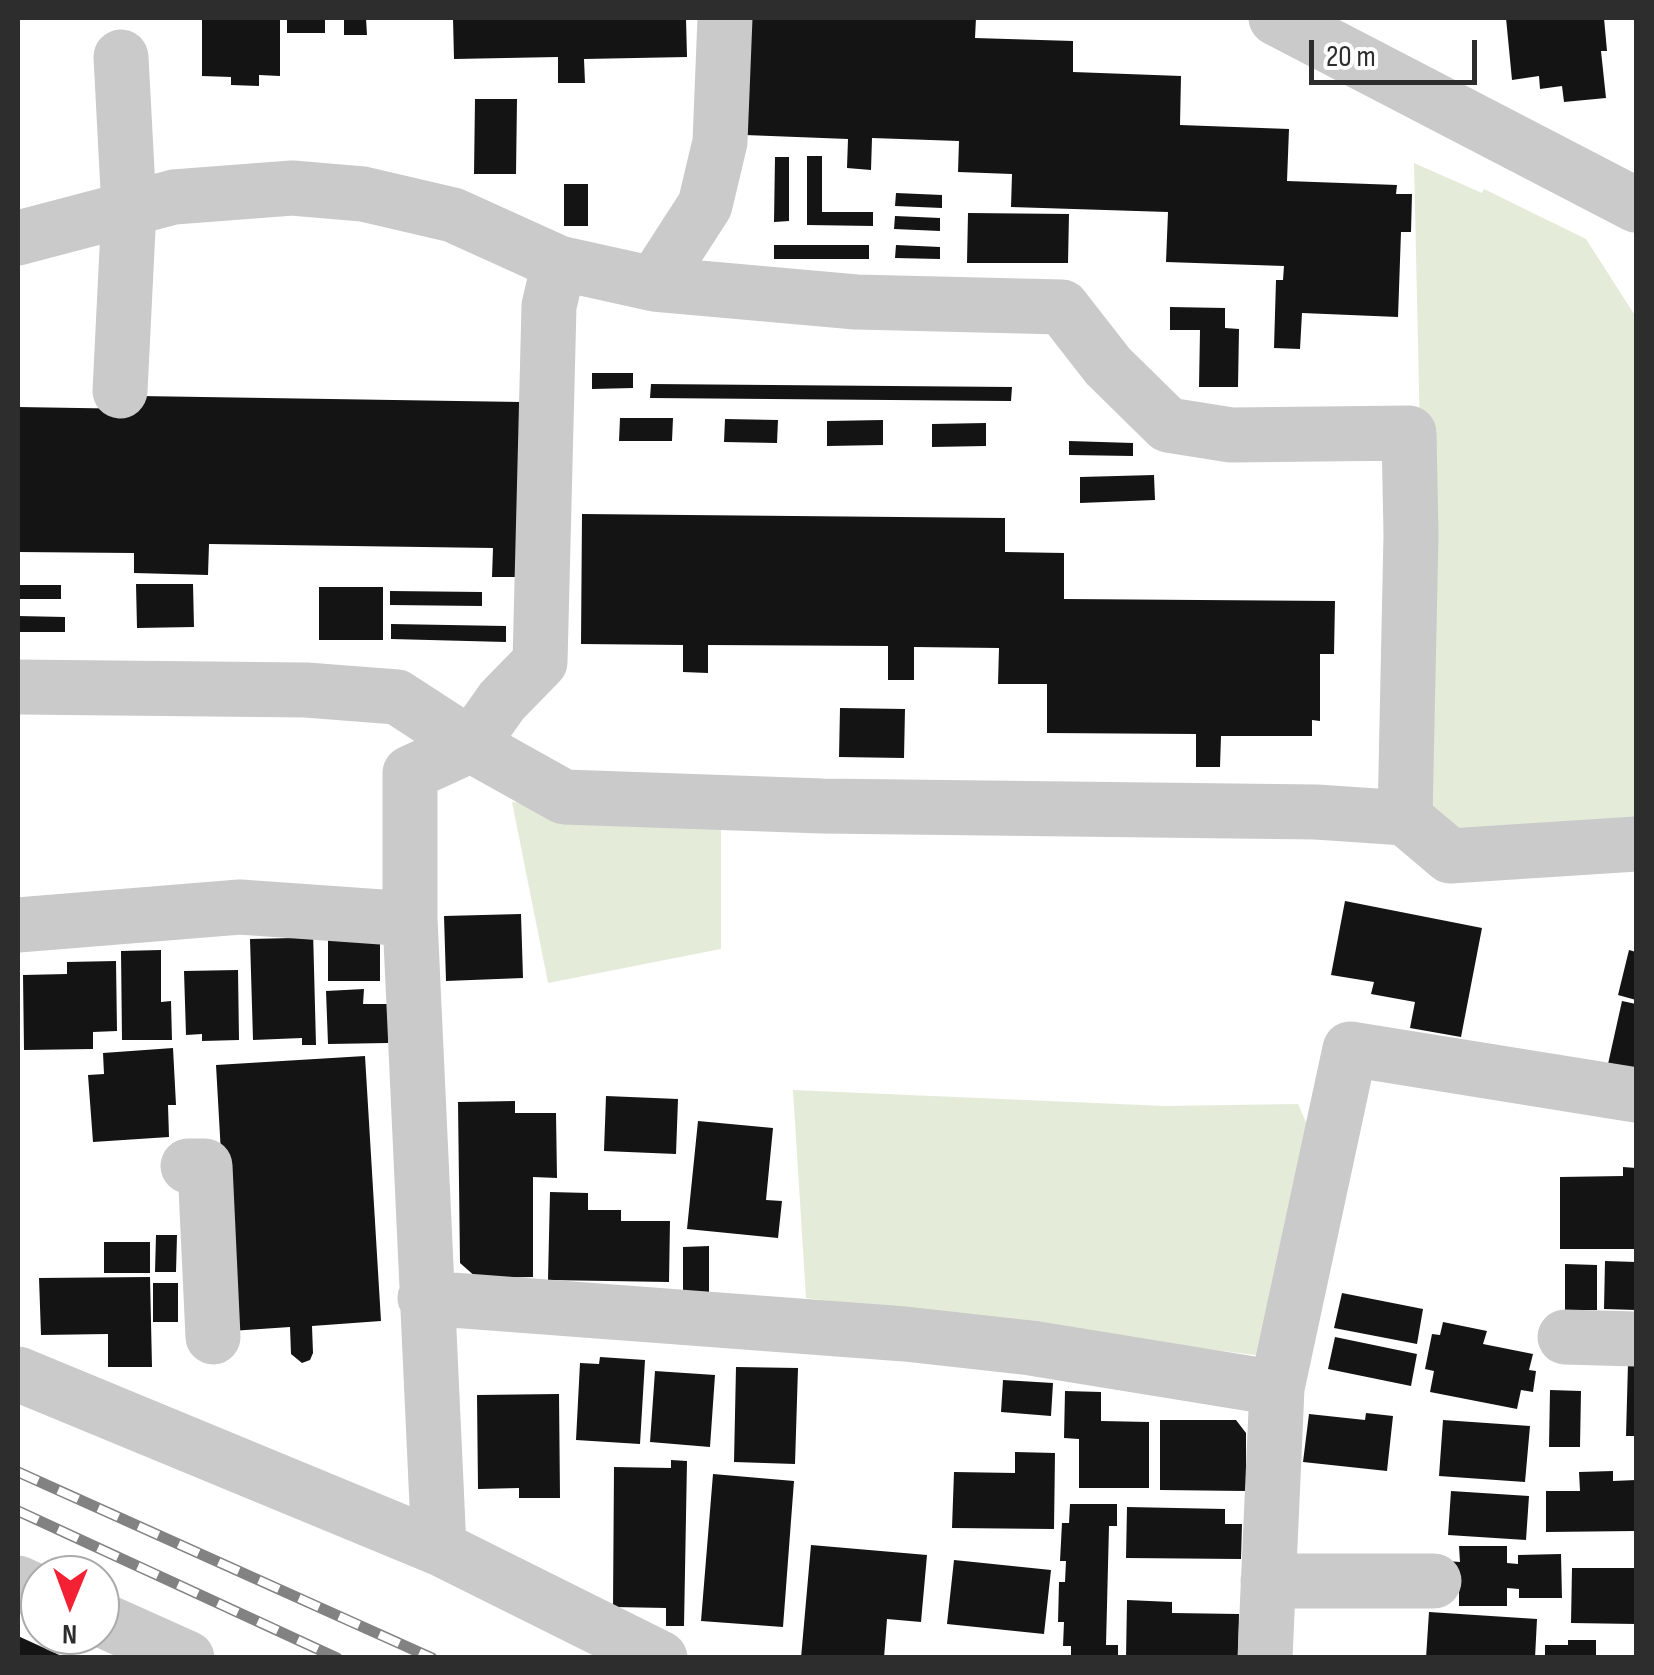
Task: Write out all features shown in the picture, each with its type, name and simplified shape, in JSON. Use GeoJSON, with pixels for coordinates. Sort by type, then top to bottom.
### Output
{"type":"FeatureCollection","features":[{"type":"Feature","properties":{"kind":"street"},"geometry":{"type":"LineString","coordinates":[[654,284],[705,205],[720,142],[725,18]]}},
{"type":"Feature","properties":{"kind":"street"},"geometry":{"type":"LineString","coordinates":[[1276,18],[1636,205]]}},
{"type":"Feature","properties":{"kind":"street"},"geometry":{"type":"LineString","coordinates":[[120,391],[129,209],[122,57]]}},
{"type":"Feature","properties":{"kind":"street"},"geometry":{"type":"LineString","coordinates":[[18,238],[174,197],[292,188],[363,194],[453,214],[559,263],[654,284],[856,302],[1062,307],[1108,366],[1168,425],[1231,436],[1409,433],[1411,535],[1404,818]]}},
{"type":"Feature","properties":{"kind":"street"},"geometry":{"type":"LineString","coordinates":[[439,1548],[410,920],[410,772],[471,745],[502,701],[540,662],[549,306],[559,263]]}},
{"type":"Feature","properties":{"kind":"street"},"geometry":{"type":"LineString","coordinates":[[18,687],[300,690],[397,697],[471,745],[564,797],[835,817],[1211,821],[1316,812],[1404,818],[1450,856],[1636,844]]}},
{"type":"Feature","properties":{"kind":"street"},"geometry":{"type":"LineString","coordinates":[[18,925],[240,907],[410,920]]}},
{"type":"Feature","properties":{"kind":"street"},"geometry":{"type":"LineString","coordinates":[[1265,1658],[1277,1388],[1350,1049],[1636,1095]]}},
{"type":"Feature","properties":{"kind":"street"},"geometry":{"type":"LineString","coordinates":[[188,1166],[206,1166],[213,1337]]}},
{"type":"Feature","properties":{"kind":"street"},"geometry":{"type":"LineString","coordinates":[[425,1298],[897,1351],[1031,1348],[1277,1388]]}},
{"type":"Feature","properties":{"kind":"street"},"geometry":{"type":"LineString","coordinates":[[1565,1336],[1636,1339]]}},
{"type":"Feature","properties":{"kind":"street"},"geometry":{"type":"LineString","coordinates":[[18,1374],[439,1548],[660,1658]]}},
{"type":"Feature","properties":{"kind":"street"},"geometry":{"type":"LineString","coordinates":[[1268,1582],[1434,1581]]}},
{"type":"Feature","properties":{"kind":"street"},"geometry":{"type":"LineString","coordinates":[[120,1629],[187,1658]]}},
{"type":"Feature","properties":{"kind":"green space"},"geometry":{"type":"Polygon","coordinates":[[[1414,163],[1482,193],[1484,189],[1586,239],[1636,317],[1636,822],[1453,838],[1428,799],[1414,163]]]}},
{"type":"Feature","properties":{"kind":"green space"},"geometry":{"type":"Polygon","coordinates":[[[512,802],[721,824],[721,949],[548,983],[512,802]]]}},
{"type":"Feature","properties":{"kind":"green space"},"geometry":{"type":"Polygon","coordinates":[[[793,1090],[1165,1106],[1298,1104],[1309,1129],[1270,1357],[806,1298],[793,1090]]]}},
{"type":"Feature","properties":{"kind":"building"},"geometry":{"type":"Polygon","coordinates":[[[202,18],[280,18],[280,76],[259,75],[259,86],[231,85],[231,77],[202,76],[202,18]]]}},
{"type":"Feature","properties":{"kind":"building"},"geometry":{"type":"Polygon","coordinates":[[[287,18],[325,18],[325,33],[287,33],[287,18]]]}},
{"type":"Feature","properties":{"kind":"building"},"geometry":{"type":"Polygon","coordinates":[[[344,18],[366,18],[367,35],[344,35],[344,18]]]}},
{"type":"Feature","properties":{"kind":"building"},"geometry":{"type":"Polygon","coordinates":[[[453,18],[686,18],[687,57],[584,59],[585,83],[558,83],[558,57],[454,59],[453,18]]]}},
{"type":"Feature","properties":{"kind":"building"},"geometry":{"type":"Polygon","coordinates":[[[749,18],[976,18],[975,38],[1073,41],[1073,72],[1181,76],[1180,125],[1289,129],[1287,181],[1397,185],[1396,194],[1412,194],[1411,232],[1401,232],[1398,317],[1302,313],[1300,349],[1274,348],[1276,280],[1283,280],[1284,266],[1166,262],[1168,212],[1011,207],[1012,174],[958,172],[959,141],[872,138],[871,170],[847,168],[848,139],[745,135],[749,18]]]}},
{"type":"Feature","properties":{"kind":"building"},"geometry":{"type":"Polygon","coordinates":[[[1506,18],[1604,18],[1607,51],[1601,51],[1606,98],[1564,102],[1562,86],[1540,89],[1539,76],[1512,80],[1506,18]]]}},
{"type":"Feature","properties":{"kind":"building"},"geometry":{"type":"Polygon","coordinates":[[[475,99],[517,99],[516,174],[474,174],[475,99]]]}},
{"type":"Feature","properties":{"kind":"building"},"geometry":{"type":"Polygon","coordinates":[[[807,156],[822,156],[822,212],[873,212],[873,226],[807,225],[807,156]]]}},
{"type":"Feature","properties":{"kind":"building"},"geometry":{"type":"Polygon","coordinates":[[[775,157],[789,157],[789,221],[774,222],[775,157]]]}},
{"type":"Feature","properties":{"kind":"building"},"geometry":{"type":"Polygon","coordinates":[[[564,184],[588,184],[588,226],[564,226],[564,184]]]}},
{"type":"Feature","properties":{"kind":"building"},"geometry":{"type":"Polygon","coordinates":[[[896,193],[942,195],[942,208],[895,206],[896,193]]]}},
{"type":"Feature","properties":{"kind":"building"},"geometry":{"type":"Polygon","coordinates":[[[968,213],[1069,214],[1068,263],[967,263],[968,213]]]}},
{"type":"Feature","properties":{"kind":"building"},"geometry":{"type":"Polygon","coordinates":[[[895,216],[940,218],[940,231],[894,229],[895,216]]]}},
{"type":"Feature","properties":{"kind":"building"},"geometry":{"type":"Polygon","coordinates":[[[774,245],[869,245],[869,259],[774,259],[774,245]]]}},
{"type":"Feature","properties":{"kind":"building"},"geometry":{"type":"Polygon","coordinates":[[[896,245],[940,247],[940,259],[895,258],[896,245]]]}},
{"type":"Feature","properties":{"kind":"building"},"geometry":{"type":"Polygon","coordinates":[[[1170,307],[1225,308],[1225,328],[1239,329],[1238,387],[1199,387],[1200,330],[1170,330],[1170,307]]]}},
{"type":"Feature","properties":{"kind":"building"},"geometry":{"type":"Polygon","coordinates":[[[592,373],[633,373],[633,388],[592,389],[592,373]]]}},
{"type":"Feature","properties":{"kind":"building"},"geometry":{"type":"Polygon","coordinates":[[[651,384],[1012,387],[1011,401],[650,398],[651,384]]]}},
{"type":"Feature","properties":{"kind":"building"},"geometry":{"type":"Polygon","coordinates":[[[139,396],[521,402],[519,577],[492,577],[493,548],[209,544],[208,575],[134,573],[134,553],[18,552],[18,407],[139,409],[139,396]]]}},
{"type":"Feature","properties":{"kind":"building"},"geometry":{"type":"Polygon","coordinates":[[[620,418],[673,418],[672,441],[619,441],[620,418]]]}},
{"type":"Feature","properties":{"kind":"building"},"geometry":{"type":"Polygon","coordinates":[[[725,419],[778,420],[777,443],[724,442],[725,419]]]}},
{"type":"Feature","properties":{"kind":"building"},"geometry":{"type":"Polygon","coordinates":[[[883,420],[883,445],[827,446],[827,421],[883,420]]]}},
{"type":"Feature","properties":{"kind":"building"},"geometry":{"type":"Polygon","coordinates":[[[986,423],[986,446],[932,447],[932,424],[986,423]]]}},
{"type":"Feature","properties":{"kind":"building"},"geometry":{"type":"Polygon","coordinates":[[[1069,441],[1133,443],[1133,456],[1069,455],[1069,441]]]}},
{"type":"Feature","properties":{"kind":"building"},"geometry":{"type":"Polygon","coordinates":[[[1154,475],[1155,500],[1080,503],[1080,477],[1154,475]]]}},
{"type":"Feature","properties":{"kind":"building"},"geometry":{"type":"Polygon","coordinates":[[[582,514],[1005,518],[1005,552],[1064,553],[1064,599],[1335,601],[1334,654],[1320,654],[1320,721],[1312,720],[1312,736],[1221,736],[1220,767],[1196,767],[1196,734],[1047,733],[1047,684],[998,684],[999,648],[914,647],[914,680],[888,680],[888,646],[708,645],[708,673],[683,672],[683,645],[581,644],[582,514]]]}},
{"type":"Feature","properties":{"kind":"building"},"geometry":{"type":"Polygon","coordinates":[[[136,584],[193,584],[194,627],[137,628],[136,584]]]}},
{"type":"Feature","properties":{"kind":"building"},"geometry":{"type":"Polygon","coordinates":[[[18,585],[61,585],[61,599],[18,599],[18,585]]]}},
{"type":"Feature","properties":{"kind":"building"},"geometry":{"type":"Polygon","coordinates":[[[319,587],[383,587],[383,640],[319,640],[319,587]]]}},
{"type":"Feature","properties":{"kind":"building"},"geometry":{"type":"Polygon","coordinates":[[[390,591],[482,592],[482,606],[390,605],[390,591]]]}},
{"type":"Feature","properties":{"kind":"building"},"geometry":{"type":"Polygon","coordinates":[[[18,616],[65,617],[65,632],[18,632],[18,616]]]}},
{"type":"Feature","properties":{"kind":"building"},"geometry":{"type":"Polygon","coordinates":[[[391,624],[506,626],[506,642],[391,639],[391,624]]]}},
{"type":"Feature","properties":{"kind":"building"},"geometry":{"type":"Polygon","coordinates":[[[840,708],[905,709],[904,758],[839,757],[840,708]]]}},
{"type":"Feature","properties":{"kind":"building"},"geometry":{"type":"Polygon","coordinates":[[[1345,901],[1482,928],[1461,1037],[1410,1028],[1415,1002],[1371,994],[1374,982],[1331,975],[1345,901]]]}},
{"type":"Feature","properties":{"kind":"building"},"geometry":{"type":"Polygon","coordinates":[[[521,914],[523,978],[446,981],[444,916],[521,914]]]}},
{"type":"Feature","properties":{"kind":"building"},"geometry":{"type":"Polygon","coordinates":[[[313,930],[316,1045],[302,1045],[302,1038],[253,1040],[250,939],[294,938],[313,930]]]}},
{"type":"Feature","properties":{"kind":"building"},"geometry":{"type":"Polygon","coordinates":[[[328,930],[380,943],[380,981],[328,981],[328,930]]]}},
{"type":"Feature","properties":{"kind":"building"},"geometry":{"type":"Polygon","coordinates":[[[161,950],[161,1002],[171,1001],[172,1040],[122,1040],[121,951],[161,950]]]}},
{"type":"Feature","properties":{"kind":"building"},"geometry":{"type":"Polygon","coordinates":[[[1629,950],[1636,952],[1636,1000],[1618,995],[1629,950]]]}},
{"type":"Feature","properties":{"kind":"building"},"geometry":{"type":"Polygon","coordinates":[[[116,961],[117,1031],[93,1032],[93,1049],[24,1050],[23,975],[67,974],[67,962],[116,961]]]}},
{"type":"Feature","properties":{"kind":"building"},"geometry":{"type":"Polygon","coordinates":[[[238,970],[239,1040],[202,1041],[202,1034],[186,1035],[184,971],[238,970]]]}},
{"type":"Feature","properties":{"kind":"building"},"geometry":{"type":"Polygon","coordinates":[[[364,989],[363,1004],[388,1004],[388,1043],[328,1044],[326,991],[364,989]]]}},
{"type":"Feature","properties":{"kind":"building"},"geometry":{"type":"Polygon","coordinates":[[[1622,1001],[1636,1004],[1636,1080],[1606,1073],[1622,1001]]]}},
{"type":"Feature","properties":{"kind":"building"},"geometry":{"type":"Polygon","coordinates":[[[173,1048],[176,1105],[168,1105],[169,1137],[93,1142],[88,1075],[104,1074],[103,1053],[173,1048]]]}},
{"type":"Feature","properties":{"kind":"building"},"geometry":{"type":"Polygon","coordinates":[[[365,1056],[381,1321],[312,1326],[313,1353],[310,1360],[302,1363],[291,1354],[290,1327],[231,1331],[216,1065],[365,1056]]]}},
{"type":"Feature","properties":{"kind":"building"},"geometry":{"type":"Polygon","coordinates":[[[606,1096],[678,1099],[676,1154],[604,1151],[606,1096]]]}},
{"type":"Feature","properties":{"kind":"building"},"geometry":{"type":"Polygon","coordinates":[[[515,1101],[515,1113],[556,1113],[557,1178],[533,1177],[533,1277],[477,1278],[460,1263],[458,1102],[515,1101]]]}},
{"type":"Feature","properties":{"kind":"building"},"geometry":{"type":"Polygon","coordinates":[[[698,1121],[773,1128],[766,1200],[782,1201],[778,1238],[687,1229],[698,1121]]]}},
{"type":"Feature","properties":{"kind":"building"},"geometry":{"type":"Polygon","coordinates":[[[1623,1167],[1636,1168],[1636,1249],[1560,1249],[1560,1177],[1623,1176],[1623,1167]]]}},
{"type":"Feature","properties":{"kind":"building"},"geometry":{"type":"Polygon","coordinates":[[[550,1192],[588,1193],[588,1210],[621,1210],[621,1221],[670,1221],[669,1282],[548,1280],[550,1192]]]}},
{"type":"Feature","properties":{"kind":"building"},"geometry":{"type":"Polygon","coordinates":[[[156,1235],[177,1235],[176,1272],[155,1272],[156,1235]]]}},
{"type":"Feature","properties":{"kind":"building"},"geometry":{"type":"Polygon","coordinates":[[[104,1242],[150,1242],[150,1273],[104,1273],[104,1242]]]}},
{"type":"Feature","properties":{"kind":"building"},"geometry":{"type":"Polygon","coordinates":[[[709,1246],[709,1296],[683,1295],[683,1247],[709,1246]]]}},
{"type":"Feature","properties":{"kind":"building"},"geometry":{"type":"Polygon","coordinates":[[[1605,1261],[1636,1262],[1636,1310],[1604,1309],[1605,1261]]]}},
{"type":"Feature","properties":{"kind":"building"},"geometry":{"type":"Polygon","coordinates":[[[1565,1264],[1597,1265],[1597,1310],[1565,1310],[1565,1264]]]}},
{"type":"Feature","properties":{"kind":"building"},"geometry":{"type":"Polygon","coordinates":[[[150,1277],[152,1367],[108,1367],[108,1334],[41,1335],[39,1278],[150,1277]]]}},
{"type":"Feature","properties":{"kind":"building"},"geometry":{"type":"Polygon","coordinates":[[[153,1283],[178,1283],[178,1322],[153,1322],[153,1283]]]}},
{"type":"Feature","properties":{"kind":"building"},"geometry":{"type":"Polygon","coordinates":[[[1342,1293],[1423,1309],[1417,1344],[1334,1328],[1342,1293]]]}},
{"type":"Feature","properties":{"kind":"building"},"geometry":{"type":"Polygon","coordinates":[[[1443,1322],[1487,1331],[1483,1344],[1533,1354],[1529,1370],[1536,1371],[1533,1392],[1521,1390],[1517,1409],[1430,1392],[1434,1371],[1425,1369],[1432,1334],[1440,1335],[1443,1322]]]}},
{"type":"Feature","properties":{"kind":"building"},"geometry":{"type":"Polygon","coordinates":[[[1335,1337],[1417,1354],[1411,1386],[1328,1369],[1335,1337]]]}},
{"type":"Feature","properties":{"kind":"building"},"geometry":{"type":"Polygon","coordinates":[[[600,1357],[645,1360],[640,1444],[576,1440],[580,1363],[599,1364],[600,1357]]]}},
{"type":"Feature","properties":{"kind":"building"},"geometry":{"type":"Polygon","coordinates":[[[1628,1363],[1636,1363],[1636,1436],[1626,1436],[1628,1363]]]}},
{"type":"Feature","properties":{"kind":"building"},"geometry":{"type":"Polygon","coordinates":[[[736,1367],[798,1368],[795,1464],[734,1462],[736,1367]]]}},
{"type":"Feature","properties":{"kind":"building"},"geometry":{"type":"Polygon","coordinates":[[[655,1371],[715,1375],[710,1447],[650,1442],[655,1371]]]}},
{"type":"Feature","properties":{"kind":"building"},"geometry":{"type":"Polygon","coordinates":[[[1003,1380],[1053,1383],[1051,1416],[1001,1412],[1003,1380]]]}},
{"type":"Feature","properties":{"kind":"building"},"geometry":{"type":"Polygon","coordinates":[[[1550,1390],[1581,1391],[1580,1447],[1549,1447],[1550,1390]]]}},
{"type":"Feature","properties":{"kind":"building"},"geometry":{"type":"Polygon","coordinates":[[[1065,1391],[1101,1392],[1101,1421],[1149,1422],[1149,1488],[1079,1488],[1079,1439],[1064,1438],[1065,1391]]]}},
{"type":"Feature","properties":{"kind":"building"},"geometry":{"type":"Polygon","coordinates":[[[559,1394],[560,1498],[519,1498],[519,1488],[478,1489],[477,1395],[559,1394]]]}},
{"type":"Feature","properties":{"kind":"building"},"geometry":{"type":"Polygon","coordinates":[[[1366,1413],[1393,1416],[1387,1471],[1303,1462],[1309,1414],[1365,1420],[1366,1413]]]}},
{"type":"Feature","properties":{"kind":"building"},"geometry":{"type":"Polygon","coordinates":[[[1160,1420],[1236,1420],[1246,1433],[1246,1491],[1160,1490],[1160,1420]]]}},
{"type":"Feature","properties":{"kind":"building"},"geometry":{"type":"Polygon","coordinates":[[[1443,1420],[1530,1426],[1525,1482],[1439,1476],[1443,1420]]]}},
{"type":"Feature","properties":{"kind":"building"},"geometry":{"type":"Polygon","coordinates":[[[1015,1452],[1055,1453],[1054,1529],[952,1528],[954,1472],[1015,1473],[1015,1452]]]}},
{"type":"Feature","properties":{"kind":"building"},"geometry":{"type":"Polygon","coordinates":[[[671,1460],[687,1461],[684,1626],[666,1626],[666,1608],[613,1607],[614,1467],[671,1468],[671,1460]]]}},
{"type":"Feature","properties":{"kind":"building"},"geometry":{"type":"Polygon","coordinates":[[[1613,1471],[1613,1481],[1636,1480],[1636,1531],[1546,1532],[1546,1491],[1580,1491],[1579,1472],[1613,1471]]]}},
{"type":"Feature","properties":{"kind":"building"},"geometry":{"type":"Polygon","coordinates":[[[713,1474],[794,1481],[783,1627],[701,1621],[713,1474]]]}},
{"type":"Feature","properties":{"kind":"building"},"geometry":{"type":"Polygon","coordinates":[[[1451,1491],[1529,1496],[1526,1540],[1448,1535],[1451,1491]]]}},
{"type":"Feature","properties":{"kind":"building"},"geometry":{"type":"Polygon","coordinates":[[[1070,1504],[1117,1504],[1117,1526],[1109,1526],[1106,1645],[1118,1645],[1118,1658],[1071,1658],[1071,1646],[1063,1646],[1064,1622],[1058,1622],[1059,1582],[1065,1582],[1066,1561],[1060,1561],[1062,1523],[1069,1523],[1070,1504]]]}},
{"type":"Feature","properties":{"kind":"building"},"geometry":{"type":"Polygon","coordinates":[[[1127,1507],[1225,1509],[1225,1524],[1242,1524],[1241,1559],[1126,1558],[1127,1507]]]}},
{"type":"Feature","properties":{"kind":"building"},"geometry":{"type":"Polygon","coordinates":[[[811,1545],[927,1555],[921,1622],[887,1619],[884,1658],[801,1658],[811,1545]]]}},
{"type":"Feature","properties":{"kind":"building"},"geometry":{"type":"Polygon","coordinates":[[[1459,1546],[1507,1546],[1507,1563],[1518,1564],[1518,1555],[1561,1554],[1562,1598],[1519,1598],[1519,1589],[1507,1588],[1507,1606],[1459,1606],[1459,1592],[1447,1593],[1447,1561],[1460,1562],[1459,1546]]]}},
{"type":"Feature","properties":{"kind":"building"},"geometry":{"type":"Polygon","coordinates":[[[954,1560],[1051,1570],[1044,1634],[947,1624],[954,1560]]]}},
{"type":"Feature","properties":{"kind":"building"},"geometry":{"type":"Polygon","coordinates":[[[1572,1568],[1636,1568],[1636,1624],[1571,1623],[1572,1568]]]}},
{"type":"Feature","properties":{"kind":"building"},"geometry":{"type":"Polygon","coordinates":[[[1127,1600],[1172,1602],[1172,1613],[1239,1614],[1238,1658],[1126,1658],[1127,1600]]]}},
{"type":"Feature","properties":{"kind":"building"},"geometry":{"type":"Polygon","coordinates":[[[1429,1612],[1537,1619],[1535,1658],[1426,1658],[1429,1612]]]}},
{"type":"Feature","properties":{"kind":"building"},"geometry":{"type":"Polygon","coordinates":[[[18,1636],[20,1655],[66,1658],[18,1658],[18,1636]]]}},
{"type":"Feature","properties":{"kind":"building"},"geometry":{"type":"Polygon","coordinates":[[[1568,1640],[1596,1640],[1596,1658],[1545,1658],[1545,1645],[1568,1645],[1568,1640]]]}},
{"type":"Feature","properties":{"kind":"railway"},"geometry":{"type":"LineString","coordinates":[[18,1472],[432,1658]]}},
{"type":"Feature","properties":{"kind":"railway"},"geometry":{"type":"LineString","coordinates":[[18,1511],[337,1658]]}}]}
